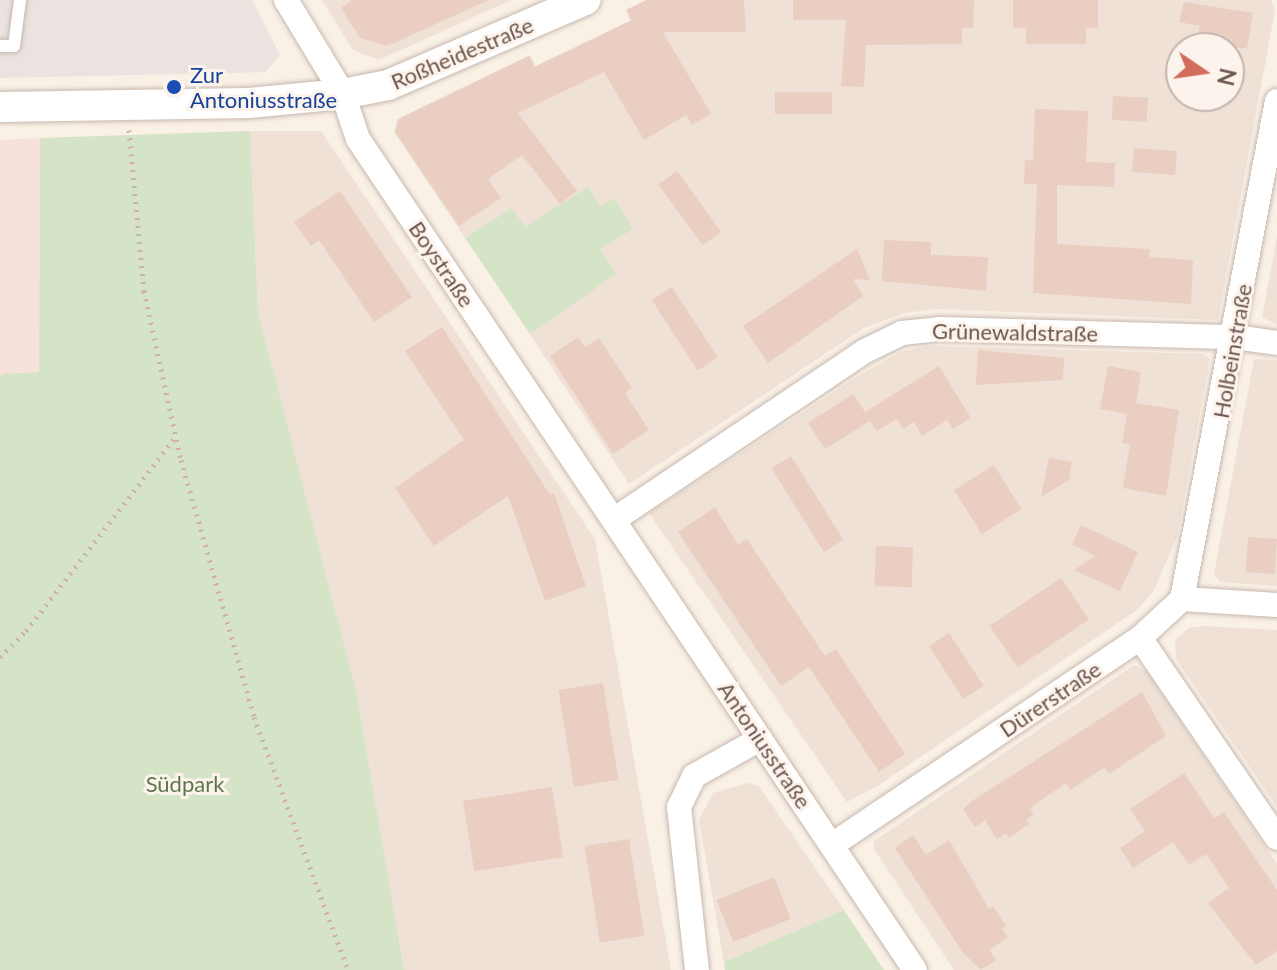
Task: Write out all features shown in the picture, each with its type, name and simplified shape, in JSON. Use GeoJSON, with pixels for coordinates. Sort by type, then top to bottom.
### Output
{"type":"FeatureCollection","features":[{"type":"Feature","properties":{"kind":"street","name":"Boystraße"},"geometry":{"type":"LineString","coordinates":[[286,0],[343,94],[358,139],[615,519]]}},
{"type":"Feature","properties":{"kind":"street","name":"Roßheidestraße"},"geometry":{"type":"LineString","coordinates":[[0,107],[127,105],[343,94],[400,81],[585,0]]}},
{"type":"Feature","properties":{"kind":"street","name":"Holbeinstraße"},"geometry":{"type":"LineString","coordinates":[[1182,599],[1235,337],[1277,101]]}},
{"type":"Feature","properties":{"kind":"street","name":"Grünewaldstraße"},"geometry":{"type":"LineString","coordinates":[[615,519],[865,351],[902,333],[941,329],[1235,337],[1277,343]]}},
{"type":"Feature","properties":{"kind":"street","name":"Antoniusstraße"},"geometry":{"type":"LineString","coordinates":[[615,519],[915,970]]}},
{"type":"Feature","properties":{"kind":"street"},"geometry":{"type":"LineString","coordinates":[[1182,599],[1277,605]]}},
{"type":"Feature","properties":{"kind":"street","name":"Dürerstraße"},"geometry":{"type":"LineString","coordinates":[[832,845],[1140,638],[1182,599]]}},
{"type":"Feature","properties":{"kind":"street"},"geometry":{"type":"LineString","coordinates":[[1140,638],[1277,838]]}},
{"type":"Feature","properties":{"kind":"street"},"geometry":{"type":"LineString","coordinates":[[697,970],[679,807],[694,776],[760,739]]}},
{"type":"Feature","properties":{"kind":"lane"},"geometry":{"type":"LineString","coordinates":[[0,46],[14,46],[20,0]]}},
{"type":"Feature","properties":{"kind":"path"},"geometry":{"type":"LineString","coordinates":[[127,105],[144,291],[176,436],[245,689],[348,970]]}},
{"type":"Feature","properties":{"kind":"path"},"geometry":{"type":"LineString","coordinates":[[0,657],[26,631],[176,436]]}},
{"type":"Feature","properties":{"kind":"shaded area"},"geometry":{"type":"Polygon","coordinates":[[[0,0],[252,0],[280,55],[266,72],[0,78],[0,0]]]}},
{"type":"Feature","properties":{"kind":"shaded area"},"geometry":{"type":"Polygon","coordinates":[[[322,0],[511,0],[379,60],[353,50],[322,0]]]}},
{"type":"Feature","properties":{"kind":"shaded area"},"geometry":{"type":"Polygon","coordinates":[[[646,0],[1271,0],[1275,10],[1218,320],[937,309],[904,313],[864,328],[629,484],[530,334],[615,274],[600,249],[613,199],[600,208],[588,188],[524,228],[512,208],[465,238],[394,132],[397,119],[530,55],[535,66],[630,21],[626,10],[646,0]]]}},
{"type":"Feature","properties":{"kind":"shaded area"},"geometry":{"type":"Polygon","coordinates":[[[250,131],[321,131],[595,539],[671,970],[404,970],[357,695],[258,311],[250,131]]]}},
{"type":"Feature","properties":{"kind":"shaded area"},"geometry":{"type":"Polygon","coordinates":[[[40,138],[39,372],[3,374],[0,379],[0,140],[40,138]]]}},
{"type":"Feature","properties":{"kind":"shaded area"},"geometry":{"type":"Polygon","coordinates":[[[1277,237],[1277,325],[1262,317],[1277,237]]]}},
{"type":"Feature","properties":{"kind":"shaded area"},"geometry":{"type":"Polygon","coordinates":[[[929,346],[1203,354],[1210,359],[1177,537],[1153,592],[1137,610],[879,785],[847,802],[649,513],[863,373],[903,351],[929,346]]]}},
{"type":"Feature","properties":{"kind":"shaded area"},"geometry":{"type":"Polygon","coordinates":[[[1254,359],[1277,360],[1277,586],[1220,582],[1214,574],[1254,359]]]}},
{"type":"Feature","properties":{"kind":"shaded area"},"geometry":{"type":"Polygon","coordinates":[[[1189,628],[1277,630],[1277,807],[1176,659],[1175,640],[1189,628]]]}},
{"type":"Feature","properties":{"kind":"shaded area"},"geometry":{"type":"Polygon","coordinates":[[[1134,665],[1147,672],[1277,864],[1277,970],[954,970],[874,849],[874,841],[1134,665]]]}},
{"type":"Feature","properties":{"kind":"shaded area"},"geometry":{"type":"Polygon","coordinates":[[[748,783],[759,786],[844,910],[724,962],[699,820],[713,793],[748,783]]]}},
{"type":"Feature","properties":{"kind":"green space","name":"Südpark"},"geometry":{"type":"Polygon","coordinates":[[[250,131],[258,311],[357,695],[404,970],[0,970],[0,379],[2,374],[39,372],[40,138],[250,131]]]}},
{"type":"Feature","properties":{"kind":"green space"},"geometry":{"type":"Polygon","coordinates":[[[588,187],[600,207],[614,198],[633,229],[600,249],[616,274],[530,334],[465,238],[512,208],[525,227],[588,187]]]}},
{"type":"Feature","properties":{"kind":"green space"},"geometry":{"type":"Polygon","coordinates":[[[844,910],[884,970],[725,970],[724,962],[844,910]]]}},
{"type":"Feature","properties":{"kind":"building"},"geometry":{"type":"Polygon","coordinates":[[[352,0],[489,0],[387,46],[360,38],[341,8],[352,0]]]}},
{"type":"Feature","properties":{"kind":"building"},"geometry":{"type":"Polygon","coordinates":[[[647,0],[744,0],[746,32],[663,32],[711,114],[692,125],[686,115],[644,140],[604,72],[518,113],[577,191],[560,204],[522,155],[488,179],[501,198],[459,226],[395,132],[399,119],[529,56],[535,67],[632,20],[626,10],[647,0]]]}},
{"type":"Feature","properties":{"kind":"building"},"geometry":{"type":"Polygon","coordinates":[[[793,0],[974,0],[973,28],[962,28],[962,44],[866,45],[864,87],[841,86],[846,20],[793,20],[793,0]]]}},
{"type":"Feature","properties":{"kind":"building"},"geometry":{"type":"Polygon","coordinates":[[[1013,0],[1098,0],[1098,28],[1086,28],[1086,44],[1026,44],[1026,28],[1013,28],[1013,0]]]}},
{"type":"Feature","properties":{"kind":"building"},"geometry":{"type":"Polygon","coordinates":[[[1184,2],[1253,13],[1247,48],[1245,32],[1199,32],[1200,26],[1179,22],[1184,2]]]}},
{"type":"Feature","properties":{"kind":"building"},"geometry":{"type":"Polygon","coordinates":[[[775,92],[832,92],[832,114],[775,114],[775,92]]]}},
{"type":"Feature","properties":{"kind":"building"},"geometry":{"type":"Polygon","coordinates":[[[1113,96],[1148,98],[1147,122],[1112,120],[1113,96]]]}},
{"type":"Feature","properties":{"kind":"building"},"geometry":{"type":"Polygon","coordinates":[[[1035,109],[1088,111],[1086,162],[1115,163],[1114,187],[1057,185],[1057,244],[1150,249],[1149,257],[1193,260],[1191,304],[1033,293],[1037,184],[1024,184],[1025,160],[1033,160],[1035,109]]]}},
{"type":"Feature","properties":{"kind":"building"},"geometry":{"type":"Polygon","coordinates":[[[1134,148],[1177,151],[1175,175],[1132,172],[1134,148]]]}},
{"type":"Feature","properties":{"kind":"building"},"geometry":{"type":"Polygon","coordinates":[[[677,171],[721,232],[702,245],[658,185],[677,171]]]}},
{"type":"Feature","properties":{"kind":"building"},"geometry":{"type":"Polygon","coordinates":[[[340,191],[412,297],[374,322],[319,240],[311,246],[294,222],[340,191]]]}},
{"type":"Feature","properties":{"kind":"building"},"geometry":{"type":"Polygon","coordinates":[[[884,240],[931,242],[931,255],[988,257],[986,291],[882,281],[884,240]]]}},
{"type":"Feature","properties":{"kind":"building"},"geometry":{"type":"Polygon","coordinates":[[[857,249],[870,280],[853,279],[863,296],[768,363],[743,326],[857,249]]]}},
{"type":"Feature","properties":{"kind":"building"},"geometry":{"type":"Polygon","coordinates":[[[672,287],[718,357],[698,371],[652,300],[672,287]]]}},
{"type":"Feature","properties":{"kind":"building"},"geometry":{"type":"Polygon","coordinates":[[[442,327],[550,495],[554,493],[586,586],[545,601],[508,496],[434,546],[395,488],[464,440],[405,351],[442,327]]]}},
{"type":"Feature","properties":{"kind":"building"},"geometry":{"type":"Polygon","coordinates":[[[578,337],[585,347],[599,338],[632,388],[625,393],[649,430],[613,454],[550,356],[578,337]]]}},
{"type":"Feature","properties":{"kind":"building"},"geometry":{"type":"Polygon","coordinates":[[[978,350],[1064,358],[1063,380],[976,385],[978,350]]]}},
{"type":"Feature","properties":{"kind":"building"},"geometry":{"type":"Polygon","coordinates":[[[939,366],[971,418],[953,429],[947,420],[922,436],[914,422],[903,429],[897,419],[877,431],[870,421],[825,449],[808,423],[853,394],[865,412],[939,366]]]}},
{"type":"Feature","properties":{"kind":"building"},"geometry":{"type":"Polygon","coordinates":[[[1108,366],[1141,372],[1136,403],[1179,410],[1166,496],[1123,488],[1130,444],[1122,443],[1127,414],[1100,409],[1108,366]]]}},
{"type":"Feature","properties":{"kind":"building"},"geometry":{"type":"Polygon","coordinates":[[[791,456],[843,540],[824,552],[771,468],[791,456]]]}},
{"type":"Feature","properties":{"kind":"building"},"geometry":{"type":"Polygon","coordinates":[[[1049,458],[1072,462],[1069,480],[1041,497],[1049,458]]]}},
{"type":"Feature","properties":{"kind":"building"},"geometry":{"type":"Polygon","coordinates":[[[994,465],[1022,509],[982,534],[954,490],[994,465]]]}},
{"type":"Feature","properties":{"kind":"building"},"geometry":{"type":"Polygon","coordinates":[[[715,507],[738,545],[747,539],[825,656],[836,649],[905,754],[879,772],[809,667],[781,686],[678,532],[715,507]]]}},
{"type":"Feature","properties":{"kind":"building"},"geometry":{"type":"Polygon","coordinates":[[[1081,525],[1138,552],[1120,591],[1074,570],[1095,556],[1072,544],[1081,525]]]}},
{"type":"Feature","properties":{"kind":"building"},"geometry":{"type":"Polygon","coordinates":[[[1248,537],[1277,539],[1274,574],[1246,572],[1248,537]]]}},
{"type":"Feature","properties":{"kind":"building"},"geometry":{"type":"Polygon","coordinates":[[[876,546],[913,547],[912,587],[875,586],[876,546]]]}},
{"type":"Feature","properties":{"kind":"building"},"geometry":{"type":"Polygon","coordinates":[[[1061,578],[1089,619],[1018,668],[990,626],[1061,578]]]}},
{"type":"Feature","properties":{"kind":"building"},"geometry":{"type":"Polygon","coordinates":[[[949,633],[983,686],[963,699],[929,646],[949,633]]]}},
{"type":"Feature","properties":{"kind":"building"},"geometry":{"type":"Polygon","coordinates":[[[603,683],[618,780],[574,787],[559,690],[603,683]]]}},
{"type":"Feature","properties":{"kind":"building"},"geometry":{"type":"Polygon","coordinates":[[[1142,692],[1166,736],[1109,774],[1105,767],[1070,790],[1066,783],[1030,808],[1034,814],[1026,820],[1029,824],[1009,838],[1006,833],[997,839],[985,820],[975,827],[963,809],[972,801],[1142,692]]]}},
{"type":"Feature","properties":{"kind":"building"},"geometry":{"type":"Polygon","coordinates":[[[1184,773],[1214,818],[1224,812],[1277,890],[1277,951],[1256,965],[1208,903],[1229,888],[1206,854],[1189,865],[1173,842],[1133,868],[1120,848],[1145,831],[1130,809],[1184,773]]]}},
{"type":"Feature","properties":{"kind":"building"},"geometry":{"type":"Polygon","coordinates":[[[552,787],[563,857],[474,871],[463,801],[552,787]]]}},
{"type":"Feature","properties":{"kind":"building"},"geometry":{"type":"Polygon","coordinates":[[[913,835],[926,855],[949,840],[989,909],[993,906],[1006,926],[1002,929],[1008,937],[989,950],[996,960],[981,970],[963,953],[895,848],[913,835]]]}},
{"type":"Feature","properties":{"kind":"building"},"geometry":{"type":"Polygon","coordinates":[[[629,839],[644,936],[600,943],[585,846],[629,839]]]}},
{"type":"Feature","properties":{"kind":"building"},"geometry":{"type":"Polygon","coordinates":[[[774,877],[791,919],[733,942],[717,900],[774,877]]]}},
{"type":"Feature","properties":{"kind":"place","name":"Zur Antoniusstraße"},"geometry":{"type":"Point","coordinates":[174,87]}}]}
